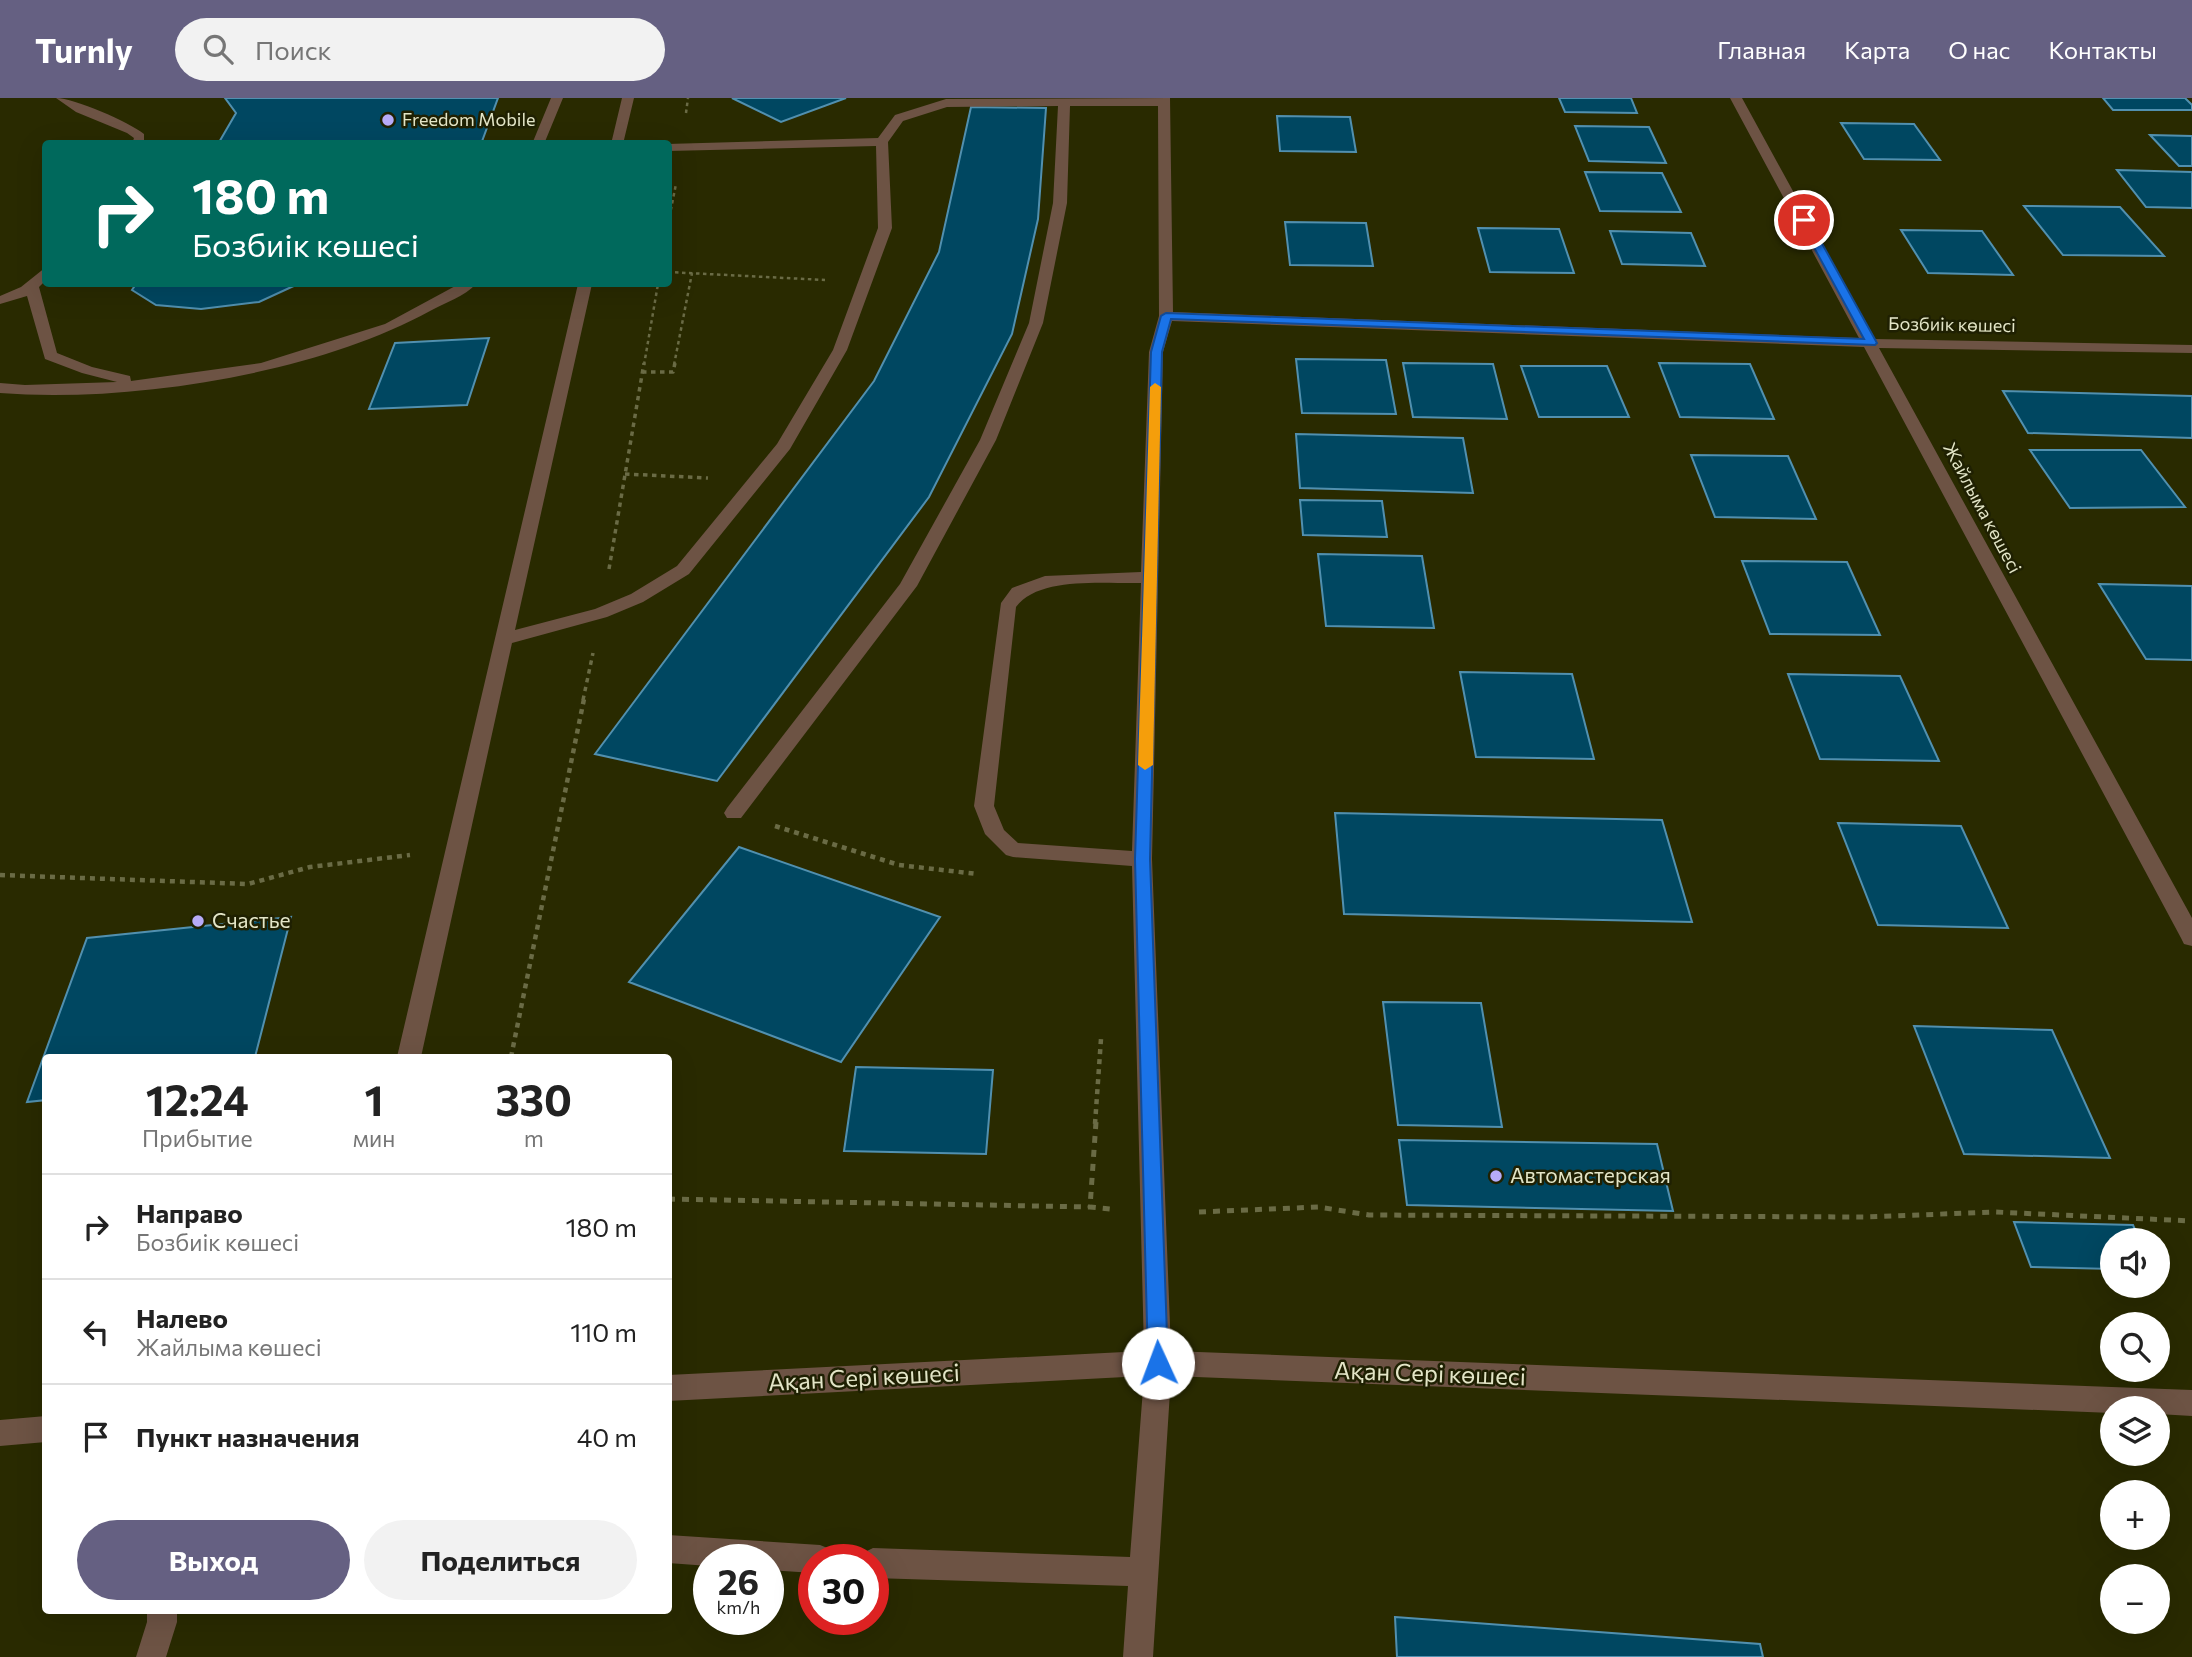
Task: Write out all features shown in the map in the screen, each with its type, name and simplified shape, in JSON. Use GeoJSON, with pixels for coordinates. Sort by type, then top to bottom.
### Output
{"type":"FeatureCollection","features":[{"type":"Feature","properties":{"kind":"street"},"geometry":{"type":"LineString","coordinates":[[62,98],[76,109],[129,127],[140,137],[139,140]]}},
{"type":"Feature","properties":{"kind":"street"},"geometry":{"type":"LineString","coordinates":[[540,140],[557,98]]}},
{"type":"Feature","properties":{"kind":"street"},"geometry":{"type":"LineString","coordinates":[[618,140],[628,98]]}},
{"type":"Feature","properties":{"kind":"street","name":"Жайлыма көшесі"},"geometry":{"type":"LineString","coordinates":[[1736,98],[2192,938]]}},
{"type":"Feature","properties":{"kind":"street"},"geometry":{"type":"LineString","coordinates":[[505,639],[601,613],[637,598],[683,570],[784,446],[840,350],[885,228],[882,142],[899,118],[946,103],[1164,100],[1166,316],[1156,352],[1143,859],[1158,1363],[1138,1657]]}},
{"type":"Feature","properties":{"kind":"street"},"geometry":{"type":"LineString","coordinates":[[734,813],[908,586],[988,440],[1036,323],[1060,203],[1064,102]]}},
{"type":"Feature","properties":{"kind":"street"},"geometry":{"type":"LineString","coordinates":[[672,147],[882,142]]}},
{"type":"Feature","properties":{"kind":"street"},"geometry":{"type":"LineString","coordinates":[[0,300],[16,297],[33,288],[42,276]]}},
{"type":"Feature","properties":{"kind":"street"},"geometry":{"type":"LineString","coordinates":[[0,388],[25,390],[151,385],[263,367],[390,327],[463,287]]}},
{"type":"Feature","properties":{"kind":"street"},"geometry":{"type":"LineString","coordinates":[[410,1054],[584,287]]}},
{"type":"Feature","properties":{"kind":"street"},"geometry":{"type":"LineString","coordinates":[[33,288],[50,356],[87,370],[151,385]]}},
{"type":"Feature","properties":{"kind":"street","name":"Бозбиік көшесі"},"geometry":{"type":"LineString","coordinates":[[1166,316],[1871,343],[2192,349]]}},
{"type":"Feature","properties":{"kind":"street"},"geometry":{"type":"LineString","coordinates":[[1143,859],[1013,850],[995,834],[984,806],[1007,607],[1018,592],[1045,582],[1150,577]]}},
{"type":"Feature","properties":{"kind":"street","name":"Ақан Сері көшесі"},"geometry":{"type":"LineString","coordinates":[[672,1388],[1158,1363],[2192,1404]]}},
{"type":"Feature","properties":{"kind":"street"},"geometry":{"type":"LineString","coordinates":[[0,1433],[42,1429]]}},
{"type":"Feature","properties":{"kind":"street"},"geometry":{"type":"LineString","coordinates":[[672,1549],[798,1558]]}},
{"type":"Feature","properties":{"kind":"street"},"geometry":{"type":"LineString","coordinates":[[889,1564],[1145,1572]]}},
{"type":"Feature","properties":{"kind":"street"},"geometry":{"type":"LineString","coordinates":[[151,1657],[162,1614]]}},
{"type":"Feature","properties":{"kind":"path"},"geometry":{"type":"LineString","coordinates":[[672,272],[865,282]]}},
{"type":"Feature","properties":{"kind":"path"},"geometry":{"type":"LineString","coordinates":[[642,372],[673,372],[692,273]]}},
{"type":"Feature","properties":{"kind":"path"},"geometry":{"type":"LineString","coordinates":[[512,1054],[601,613],[657,287]]}},
{"type":"Feature","properties":{"kind":"path"},"geometry":{"type":"LineString","coordinates":[[625,474],[757,480]]}},
{"type":"Feature","properties":{"kind":"path"},"geometry":{"type":"LineString","coordinates":[[734,813],[899,865],[988,875]]}},
{"type":"Feature","properties":{"kind":"path"},"geometry":{"type":"LineString","coordinates":[[0,874],[248,884],[310,867],[456,849]]}},
{"type":"Feature","properties":{"kind":"path"},"geometry":{"type":"LineString","coordinates":[[672,1199],[1090,1207]]}},
{"type":"Feature","properties":{"kind":"path"},"geometry":{"type":"LineString","coordinates":[[1154,1214],[1318,1207],[1369,1215],[1866,1217],[1995,1212],[2192,1220]]}},
{"type":"Feature","properties":{"kind":"building"},"geometry":{"type":"Polygon","coordinates":[[[225,98],[498,98],[482,140],[220,140],[236,113],[225,98]]]}},
{"type":"Feature","properties":{"kind":"building"},"geometry":{"type":"Polygon","coordinates":[[[732,98],[846,98],[781,122],[732,98]]]}},
{"type":"Feature","properties":{"kind":"building"},"geometry":{"type":"Polygon","coordinates":[[[1559,98],[1631,98],[1637,113],[1565,112],[1559,98]]]}},
{"type":"Feature","properties":{"kind":"building"},"geometry":{"type":"Polygon","coordinates":[[[2103,98],[2185,98],[2192,105],[2192,110],[2113,110],[2103,98]]]}},
{"type":"Feature","properties":{"kind":"building"},"geometry":{"type":"Polygon","coordinates":[[[971,107],[1046,108],[1038,219],[1012,334],[929,497],[717,781],[595,754],[874,381],[939,252],[971,107]]]}},
{"type":"Feature","properties":{"kind":"building"},"geometry":{"type":"Polygon","coordinates":[[[1277,116],[1350,117],[1356,152],[1280,151],[1277,116]]]}},
{"type":"Feature","properties":{"kind":"building"},"geometry":{"type":"Polygon","coordinates":[[[1841,123],[1914,124],[1940,160],[1864,159],[1841,123]]]}},
{"type":"Feature","properties":{"kind":"building"},"geometry":{"type":"Polygon","coordinates":[[[1575,126],[1649,127],[1666,163],[1589,161],[1575,126]]]}},
{"type":"Feature","properties":{"kind":"building"},"geometry":{"type":"Polygon","coordinates":[[[2150,135],[2192,136],[2192,166],[2179,166],[2150,135]]]}},
{"type":"Feature","properties":{"kind":"building"},"geometry":{"type":"Polygon","coordinates":[[[2117,170],[2192,172],[2192,208],[2146,207],[2117,170]]]}},
{"type":"Feature","properties":{"kind":"building"},"geometry":{"type":"Polygon","coordinates":[[[1585,172],[1662,173],[1681,212],[1600,211],[1585,172]]]}},
{"type":"Feature","properties":{"kind":"building"},"geometry":{"type":"Polygon","coordinates":[[[2024,206],[2120,207],[2164,256],[2063,255],[2024,206]]]}},
{"type":"Feature","properties":{"kind":"building"},"geometry":{"type":"Polygon","coordinates":[[[1285,222],[1366,223],[1373,266],[1290,265],[1285,222]]]}},
{"type":"Feature","properties":{"kind":"building"},"geometry":{"type":"Polygon","coordinates":[[[1478,228],[1559,229],[1574,273],[1490,272],[1478,228]]]}},
{"type":"Feature","properties":{"kind":"building"},"geometry":{"type":"Polygon","coordinates":[[[1901,230],[1982,231],[2013,275],[1928,273],[1901,230]]]}},
{"type":"Feature","properties":{"kind":"building"},"geometry":{"type":"Polygon","coordinates":[[[1610,231],[1691,233],[1705,266],[1622,264],[1610,231]]]}},
{"type":"Feature","properties":{"kind":"building"},"geometry":{"type":"Polygon","coordinates":[[[134,287],[292,287],[259,302],[201,309],[156,305],[132,290],[134,287]]]}},
{"type":"Feature","properties":{"kind":"building"},"geometry":{"type":"Polygon","coordinates":[[[489,338],[467,405],[369,409],[395,343],[489,338]]]}},
{"type":"Feature","properties":{"kind":"building"},"geometry":{"type":"Polygon","coordinates":[[[1296,359],[1386,360],[1396,414],[1302,413],[1296,359]]]}},
{"type":"Feature","properties":{"kind":"building"},"geometry":{"type":"Polygon","coordinates":[[[1403,363],[1493,364],[1507,419],[1413,417],[1403,363]]]}},
{"type":"Feature","properties":{"kind":"building"},"geometry":{"type":"Polygon","coordinates":[[[1659,363],[1750,364],[1774,419],[1680,417],[1659,363]]]}},
{"type":"Feature","properties":{"kind":"building"},"geometry":{"type":"Polygon","coordinates":[[[1521,366],[1607,366],[1629,417],[1539,417],[1521,366]]]}},
{"type":"Feature","properties":{"kind":"building"},"geometry":{"type":"Polygon","coordinates":[[[2003,391],[2192,396],[2192,438],[2028,433],[2003,391]]]}},
{"type":"Feature","properties":{"kind":"building"},"geometry":{"type":"Polygon","coordinates":[[[1296,434],[1463,438],[1473,493],[1300,488],[1296,434]]]}},
{"type":"Feature","properties":{"kind":"building"},"geometry":{"type":"Polygon","coordinates":[[[2030,450],[2141,450],[2185,507],[2070,508],[2030,450]]]}},
{"type":"Feature","properties":{"kind":"building"},"geometry":{"type":"Polygon","coordinates":[[[1691,455],[1788,456],[1816,519],[1715,517],[1691,455]]]}},
{"type":"Feature","properties":{"kind":"building"},"geometry":{"type":"Polygon","coordinates":[[[1300,500],[1382,501],[1387,537],[1303,535],[1300,500]]]}},
{"type":"Feature","properties":{"kind":"building"},"geometry":{"type":"Polygon","coordinates":[[[1318,554],[1422,556],[1434,628],[1326,626],[1318,554]]]}},
{"type":"Feature","properties":{"kind":"building"},"geometry":{"type":"Polygon","coordinates":[[[1742,561],[1847,562],[1880,635],[1770,634],[1742,561]]]}},
{"type":"Feature","properties":{"kind":"building"},"geometry":{"type":"Polygon","coordinates":[[[2099,584],[2192,586],[2192,660],[2146,659],[2099,584]]]}},
{"type":"Feature","properties":{"kind":"building"},"geometry":{"type":"Polygon","coordinates":[[[1460,672],[1572,674],[1594,759],[1476,757],[1460,672]]]}},
{"type":"Feature","properties":{"kind":"building"},"geometry":{"type":"Polygon","coordinates":[[[1788,674],[1900,676],[1939,761],[1820,759],[1788,674]]]}},
{"type":"Feature","properties":{"kind":"building"},"geometry":{"type":"Polygon","coordinates":[[[1335,813],[1662,820],[1692,922],[1344,914],[1335,813]]]}},
{"type":"Feature","properties":{"kind":"building"},"geometry":{"type":"Polygon","coordinates":[[[1838,823],[1961,826],[2008,928],[1878,925],[1838,823]]]}},
{"type":"Feature","properties":{"kind":"building"},"geometry":{"type":"Polygon","coordinates":[[[739,847],[940,917],[841,1062],[629,982],[739,847]]]}},
{"type":"Feature","properties":{"kind":"building"},"geometry":{"type":"Polygon","coordinates":[[[291,917],[256,1054],[45,1054],[87,938],[291,917]]]}},
{"type":"Feature","properties":{"kind":"building"},"geometry":{"type":"Polygon","coordinates":[[[1383,1002],[1481,1003],[1502,1127],[1398,1125],[1383,1002]]]}},
{"type":"Feature","properties":{"kind":"building"},"geometry":{"type":"Polygon","coordinates":[[[1914,1026],[2052,1030],[2110,1158],[1964,1154],[1914,1026]]]}},
{"type":"Feature","properties":{"kind":"building"},"geometry":{"type":"Polygon","coordinates":[[[42,1061],[42,1100],[27,1102],[42,1061]]]}},
{"type":"Feature","properties":{"kind":"building"},"geometry":{"type":"Polygon","coordinates":[[[856,1067],[993,1070],[986,1154],[844,1151],[856,1067]]]}},
{"type":"Feature","properties":{"kind":"building"},"geometry":{"type":"Polygon","coordinates":[[[1399,1140],[1657,1144],[1673,1211],[1407,1205],[1399,1140]]]}},
{"type":"Feature","properties":{"kind":"building"},"geometry":{"type":"Polygon","coordinates":[[[2014,1222],[2133,1225],[2134,1228],[2100,1228],[2100,1269],[2031,1267],[2014,1222]]]}},
{"type":"Feature","properties":{"kind":"building"},"geometry":{"type":"Polygon","coordinates":[[[1395,1617],[1760,1644],[1763,1657],[1397,1657],[1395,1617]]]}},
{"type":"Feature","properties":{"kind":"slow traffic"},"geometry":{"type":"LineString","coordinates":[[1145,765],[1155,387]]}},
{"type":"Feature","properties":{"kind":"place","name":"Freedom Mobile"},"geometry":{"type":"Point","coordinates":[388,120]}},
{"type":"Feature","properties":{"kind":"place","name":"Счастье"},"geometry":{"type":"Point","coordinates":[198,921]}},
{"type":"Feature","properties":{"kind":"place","name":"Автомастерская"},"geometry":{"type":"Point","coordinates":[1496,1176]}},
{"type":"Feature","properties":{"kind":"route"},"geometry":{"type":"LineString","coordinates":[[1158,1363],[1143,859],[1156,352],[1166,316],[1871,343],[1804,220]]}}]}
